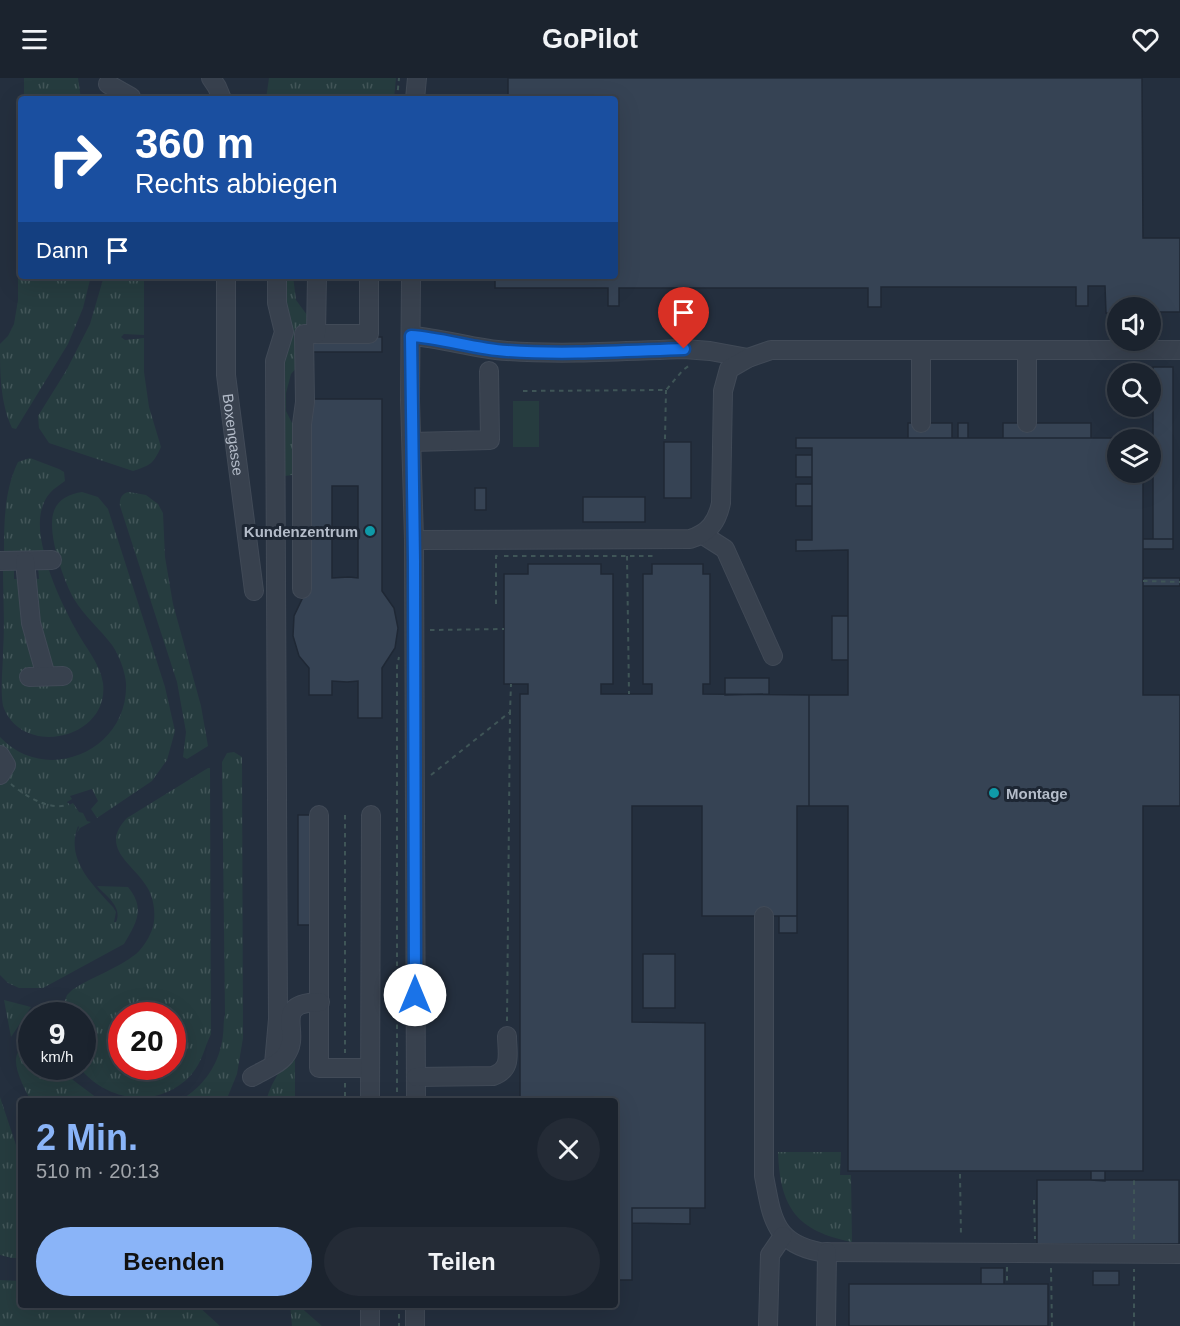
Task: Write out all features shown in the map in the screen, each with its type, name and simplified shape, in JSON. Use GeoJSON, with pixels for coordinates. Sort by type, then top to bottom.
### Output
{"type":"FeatureCollection","features":[{"type":"Feature","properties":{"kind":"lane"},"geometry":{"type":"LineString","coordinates":[[211,78],[221,96]]}},
{"type":"Feature","properties":{"kind":"lane"},"geometry":{"type":"LineString","coordinates":[[415,96],[417,78]]}},
{"type":"Feature","properties":{"kind":"lane"},"geometry":{"type":"LineString","coordinates":[[108,84],[129,96]]}},
{"type":"Feature","properties":{"kind":"lane","name":"Boxengasse"},"geometry":{"type":"LineString","coordinates":[[226,279],[226,375],[254,591]]}},
{"type":"Feature","properties":{"kind":"lane"},"geometry":{"type":"LineString","coordinates":[[274,1064],[278,1020],[275,361],[284,332],[277,303],[277,279]]}},
{"type":"Feature","properties":{"kind":"lane"},"geometry":{"type":"LineString","coordinates":[[316,334],[317,279]]}},
{"type":"Feature","properties":{"kind":"lane"},"geometry":{"type":"LineString","coordinates":[[302,589],[304,334],[369,334],[369,279]]}},
{"type":"Feature","properties":{"kind":"lane"},"geometry":{"type":"LineString","coordinates":[[411,279],[416,1098]]}},
{"type":"Feature","properties":{"kind":"lane"},"geometry":{"type":"LineString","coordinates":[[411,336],[469,347],[507,351],[684,349],[748,358]]}},
{"type":"Feature","properties":{"kind":"lane"},"geometry":{"type":"LineString","coordinates":[[414,540],[690,539],[703,535],[711,528],[718,516],[721,503],[723,391],[729,369],[748,358],[771,350],[1180,350]]}},
{"type":"Feature","properties":{"kind":"lane"},"geometry":{"type":"LineString","coordinates":[[1027,350],[1027,423]]}},
{"type":"Feature","properties":{"kind":"lane"},"geometry":{"type":"LineString","coordinates":[[921,351],[921,423]]}},
{"type":"Feature","properties":{"kind":"lane"},"geometry":{"type":"LineString","coordinates":[[411,442],[490,440],[489,371]]}},
{"type":"Feature","properties":{"kind":"lane"},"geometry":{"type":"LineString","coordinates":[[703,535],[725,549],[773,656]]}},
{"type":"Feature","properties":{"kind":"lane"},"geometry":{"type":"LineString","coordinates":[[0,561],[52,560]]}},
{"type":"Feature","properties":{"kind":"lane"},"geometry":{"type":"LineString","coordinates":[[25,561],[31,623],[46,676]]}},
{"type":"Feature","properties":{"kind":"lane"},"geometry":{"type":"LineString","coordinates":[[276,563],[302,563]]}},
{"type":"Feature","properties":{"kind":"lane"},"geometry":{"type":"LineString","coordinates":[[0,755],[6,765],[5,779]]}},
{"type":"Feature","properties":{"kind":"lane"},"geometry":{"type":"LineString","coordinates":[[319,815],[319,1068],[370,1068]]}},
{"type":"Feature","properties":{"kind":"lane"},"geometry":{"type":"LineString","coordinates":[[370,1098],[371,815]]}},
{"type":"Feature","properties":{"kind":"lane"},"geometry":{"type":"LineString","coordinates":[[764,916],[764,1176],[770,1209],[776,1226],[783,1236],[794,1244],[810,1250],[827,1252],[1180,1254]]}},
{"type":"Feature","properties":{"kind":"lane"},"geometry":{"type":"LineString","coordinates":[[252,1077],[284,1058],[290,1048],[292,1012],[296,1006],[303,1002],[320,1002]]}},
{"type":"Feature","properties":{"kind":"lane"},"geometry":{"type":"LineString","coordinates":[[416,1077],[493,1076],[502,1073],[507,1064],[507,1036]]}},
{"type":"Feature","properties":{"kind":"lane"},"geometry":{"type":"LineString","coordinates":[[768,1326],[770,1255],[783,1236]]}},
{"type":"Feature","properties":{"kind":"lane"},"geometry":{"type":"LineString","coordinates":[[826,1326],[827,1252]]}},
{"type":"Feature","properties":{"kind":"lane"},"geometry":{"type":"LineString","coordinates":[[370,1308],[370,1326]]}},
{"type":"Feature","properties":{"kind":"lane"},"geometry":{"type":"LineString","coordinates":[[415,1308],[415,1326]]}},
{"type":"Feature","properties":{"kind":"path"},"geometry":{"type":"LineString","coordinates":[[398,96],[399,78]]}},
{"type":"Feature","properties":{"kind":"path"},"geometry":{"type":"LineString","coordinates":[[665,439],[666,390],[683,370],[710,351]]}},
{"type":"Feature","properties":{"kind":"path"},"geometry":{"type":"LineString","coordinates":[[523,391],[666,390]]}},
{"type":"Feature","properties":{"kind":"path"},"geometry":{"type":"LineString","coordinates":[[496,604],[496,556],[655,556],[654,539]]}},
{"type":"Feature","properties":{"kind":"path"},"geometry":{"type":"LineString","coordinates":[[627,556],[628,694]]}},
{"type":"Feature","properties":{"kind":"path"},"geometry":{"type":"LineString","coordinates":[[1143,582],[1180,582]]}},
{"type":"Feature","properties":{"kind":"path"},"geometry":{"type":"LineString","coordinates":[[507,1036],[511,684]]}},
{"type":"Feature","properties":{"kind":"path"},"geometry":{"type":"LineString","coordinates":[[396,803],[510,712]]}},
{"type":"Feature","properties":{"kind":"path"},"geometry":{"type":"LineString","coordinates":[[5,779],[33,798],[49,804],[62,806],[69,804]]}},
{"type":"Feature","properties":{"kind":"path"},"geometry":{"type":"LineString","coordinates":[[345,815],[345,1098]]}},
{"type":"Feature","properties":{"kind":"path"},"geometry":{"type":"LineString","coordinates":[[1007,1265],[1007,1282]]}},
{"type":"Feature","properties":{"kind":"path"},"geometry":{"type":"LineString","coordinates":[[1044,1266],[1052,1266],[1052,1326]]}},
{"type":"Feature","properties":{"kind":"path"},"geometry":{"type":"LineString","coordinates":[[399,1308],[399,1326]]}},
{"type":"Feature","properties":{"kind":"green space"},"geometry":{"type":"Polygon","coordinates":[[[24,78],[78,78],[81,96],[24,96],[24,78]]]}},
{"type":"Feature","properties":{"kind":"green space"},"geometry":{"type":"Polygon","coordinates":[[[269,78],[396,78],[394,96],[266,96],[269,78]]]}},
{"type":"Feature","properties":{"kind":"green space"},"geometry":{"type":"Polygon","coordinates":[[[18,279],[90,279],[83,308],[68,344],[16,429],[12,428],[3,397],[0,344],[8,336],[14,324],[18,300],[18,279]]]}},
{"type":"Feature","properties":{"kind":"green space"},"geometry":{"type":"Polygon","coordinates":[[[103,279],[144,279],[144,335],[124,334],[121,337],[125,340],[144,338],[144,372],[149,407],[161,447],[151,463],[133,471],[49,443],[39,428],[38,416],[66,371],[90,324],[103,279]]]}},
{"type":"Feature","properties":{"kind":"green space"},"geometry":{"type":"Polygon","coordinates":[[[279,279],[293,279],[296,300],[310,319],[298,366],[291,374],[286,393],[286,411],[292,423],[292,475],[285,476],[285,556],[279,279]]]}},
{"type":"Feature","properties":{"kind":"green space"},"geometry":{"type":"Polygon","coordinates":[[[513,401],[539,401],[539,447],[513,447],[513,401]]]}},
{"type":"Feature","properties":{"kind":"green space"},"geometry":{"type":"Polygon","coordinates":[[[30,458],[64,472],[65,481],[50,493],[42,506],[40,530],[44,552],[4,554],[5,519],[10,484],[18,462],[30,458]]]}},
{"type":"Feature","properties":{"kind":"green space"},"geometry":{"type":"Polygon","coordinates":[[[82,492],[98,497],[108,509],[165,687],[175,731],[167,760],[152,781],[97,818],[91,809],[98,801],[92,789],[70,796],[72,799],[67,802],[69,805],[73,803],[87,821],[91,822],[80,828],[77,833],[78,826],[75,838],[75,849],[89,880],[116,912],[114,922],[118,917],[117,911],[109,898],[97,886],[128,887],[137,902],[135,923],[124,944],[43,988],[19,988],[8,983],[0,975],[0,737],[19,752],[40,759],[61,759],[81,754],[100,743],[114,727],[123,707],[126,683],[119,658],[112,645],[74,599],[61,569],[54,543],[52,520],[58,503],[73,494],[82,492]]]}},
{"type":"Feature","properties":{"kind":"green space"},"geometry":{"type":"Polygon","coordinates":[[[129,492],[146,495],[158,504],[163,513],[165,557],[173,604],[201,706],[208,746],[187,759],[183,757],[186,732],[177,682],[120,506],[122,497],[129,492]]]}},
{"type":"Feature","properties":{"kind":"green space"},"geometry":{"type":"Polygon","coordinates":[[[14,567],[14,579],[24,579],[47,670],[28,578],[39,579],[38,567],[48,567],[64,607],[96,662],[101,676],[103,683],[101,702],[93,718],[79,729],[63,735],[45,737],[28,733],[13,723],[3,706],[3,569],[14,567]]]}},
{"type":"Feature","properties":{"kind":"green space"},"geometry":{"type":"Polygon","coordinates":[[[234,752],[242,757],[243,1038],[237,1074],[227,1098],[184,1098],[196,1089],[209,1073],[218,1055],[223,1035],[225,1015],[222,762],[227,753],[234,752]]]}},
{"type":"Feature","properties":{"kind":"green space"},"geometry":{"type":"Polygon","coordinates":[[[210,768],[211,1034],[201,1060],[191,1075],[186,1079],[186,1002],[108,1002],[108,1080],[185,1080],[164,1093],[149,1097],[118,1094],[91,1080],[96,1080],[96,1002],[65,1002],[72,990],[136,954],[142,948],[153,927],[154,906],[151,896],[117,847],[116,838],[127,818],[210,768]]]}},
{"type":"Feature","properties":{"kind":"green space"},"geometry":{"type":"Polygon","coordinates":[[[4,1000],[18,1004],[18,1026],[11,1037],[4,1000]]]}},
{"type":"Feature","properties":{"kind":"green space"},"geometry":{"type":"Polygon","coordinates":[[[295,1040],[295,1098],[267,1098],[272,1085],[295,1040]]]}},
{"type":"Feature","properties":{"kind":"green space"},"geometry":{"type":"Polygon","coordinates":[[[18,1052],[18,1071],[16,1064],[18,1052]]]}},
{"type":"Feature","properties":{"kind":"green space"},"geometry":{"type":"Polygon","coordinates":[[[21,1080],[73,1080],[97,1098],[29,1098],[21,1080]]]}},
{"type":"Feature","properties":{"kind":"green space"},"geometry":{"type":"Polygon","coordinates":[[[0,1097],[18,1151],[18,1258],[0,1255],[0,1097]]]}},
{"type":"Feature","properties":{"kind":"green space"},"geometry":{"type":"Polygon","coordinates":[[[778,1152],[841,1152],[840,1175],[851,1175],[852,1242],[818,1231],[795,1214],[783,1188],[778,1152]]]}},
{"type":"Feature","properties":{"kind":"green space"},"geometry":{"type":"Polygon","coordinates":[[[0,1280],[18,1281],[18,1308],[200,1308],[220,1326],[0,1326],[0,1280]]]}},
{"type":"Feature","properties":{"kind":"green space"},"geometry":{"type":"Polygon","coordinates":[[[290,1308],[301,1308],[322,1326],[292,1326],[290,1308]]]}},
{"type":"Feature","properties":{"kind":"building"},"geometry":{"type":"Polygon","coordinates":[[[508,78],[1142,78],[1143,238],[1180,238],[1180,312],[1161,312],[1161,297],[1107,297],[1106,313],[1105,286],[1088,286],[1088,306],[1076,306],[1076,287],[881,287],[881,307],[868,307],[868,288],[619,288],[619,306],[608,306],[608,288],[495,288],[495,279],[618,279],[618,96],[508,96],[508,78]]]}},
{"type":"Feature","properties":{"kind":"building"},"geometry":{"type":"Polygon","coordinates":[[[307,337],[382,337],[382,352],[307,352],[307,337]]]}},
{"type":"Feature","properties":{"kind":"building"},"geometry":{"type":"Polygon","coordinates":[[[1161,367],[1173,367],[1173,539],[1153,539],[1153,483],[1161,483],[1161,429],[1153,429],[1153,417],[1161,417],[1161,367]]]}},
{"type":"Feature","properties":{"kind":"building","name":"Kundenzentrum"},"geometry":{"type":"Polygon","coordinates":[[[309,399],[382,399],[382,591],[394,608],[398,628],[395,648],[382,668],[382,718],[358,718],[358,681],[332,681],[332,695],[309,695],[309,668],[299,656],[293,636],[294,616],[303,597],[309,399]],[[332,486],[332,578],[358,578],[358,486],[332,486]]]}},
{"type":"Feature","properties":{"kind":"building"},"geometry":{"type":"Polygon","coordinates":[[[908,423],[952,423],[952,438],[908,438],[908,423]]]}},
{"type":"Feature","properties":{"kind":"building"},"geometry":{"type":"Polygon","coordinates":[[[958,423],[968,423],[968,438],[958,438],[958,423]]]}},
{"type":"Feature","properties":{"kind":"building"},"geometry":{"type":"Polygon","coordinates":[[[1003,423],[1091,423],[1091,438],[1003,438],[1003,423]]]}},
{"type":"Feature","properties":{"kind":"building","name":"Montage"},"geometry":{"type":"Polygon","coordinates":[[[796,438],[1107,438],[1107,483],[1143,483],[1143,695],[1180,695],[1180,806],[1143,806],[1143,1171],[848,1171],[848,806],[809,806],[809,695],[848,695],[848,550],[796,551],[796,540],[812,540],[812,448],[796,448],[796,438]]]}},
{"type":"Feature","properties":{"kind":"building"},"geometry":{"type":"Polygon","coordinates":[[[664,442],[691,442],[691,498],[664,498],[664,442]]]}},
{"type":"Feature","properties":{"kind":"building"},"geometry":{"type":"Polygon","coordinates":[[[796,455],[812,455],[812,477],[796,477],[796,455]]]}},
{"type":"Feature","properties":{"kind":"building"},"geometry":{"type":"Polygon","coordinates":[[[796,484],[812,484],[812,506],[796,506],[796,484]]]}},
{"type":"Feature","properties":{"kind":"building"},"geometry":{"type":"Polygon","coordinates":[[[475,488],[486,488],[486,510],[475,510],[475,488]]]}},
{"type":"Feature","properties":{"kind":"building"},"geometry":{"type":"Polygon","coordinates":[[[583,497],[645,497],[645,522],[583,522],[583,497]]]}},
{"type":"Feature","properties":{"kind":"building"},"geometry":{"type":"Polygon","coordinates":[[[1143,539],[1173,539],[1173,549],[1143,549],[1143,539]]]}},
{"type":"Feature","properties":{"kind":"building"},"geometry":{"type":"Polygon","coordinates":[[[528,564],[601,564],[601,574],[613,574],[613,684],[601,684],[601,694],[652,694],[652,684],[643,684],[643,574],[652,574],[652,564],[703,564],[703,574],[710,574],[710,684],[703,684],[703,694],[809,695],[809,806],[797,806],[797,916],[702,916],[702,806],[632,806],[632,1022],[705,1023],[705,1208],[632,1208],[632,1280],[618,1280],[618,1098],[520,1098],[520,694],[528,694],[528,684],[504,684],[504,574],[528,574],[528,564]]]}},
{"type":"Feature","properties":{"kind":"building"},"geometry":{"type":"Polygon","coordinates":[[[1143,578],[1180,578],[1180,586],[1143,586],[1143,578]]]}},
{"type":"Feature","properties":{"kind":"building"},"geometry":{"type":"Polygon","coordinates":[[[832,616],[848,616],[848,660],[832,660],[832,616]]]}},
{"type":"Feature","properties":{"kind":"building"},"geometry":{"type":"Polygon","coordinates":[[[725,678],[769,678],[769,694],[725,695],[725,678]]]}},
{"type":"Feature","properties":{"kind":"building"},"geometry":{"type":"Polygon","coordinates":[[[298,815],[315,815],[315,925],[298,925],[298,815]]]}},
{"type":"Feature","properties":{"kind":"building"},"geometry":{"type":"Polygon","coordinates":[[[779,916],[797,916],[797,933],[779,933],[779,916]]]}},
{"type":"Feature","properties":{"kind":"building"},"geometry":{"type":"Polygon","coordinates":[[[643,954],[675,954],[675,1008],[643,1008],[643,954]]]}},
{"type":"Feature","properties":{"kind":"building"},"geometry":{"type":"Polygon","coordinates":[[[1091,1171],[1105,1171],[1105,1181],[1091,1180],[1091,1171]]]}},
{"type":"Feature","properties":{"kind":"building"},"geometry":{"type":"Polygon","coordinates":[[[1037,1180],[1179,1180],[1179,1244],[1037,1244],[1037,1180]]]}},
{"type":"Feature","properties":{"kind":"building"},"geometry":{"type":"Polygon","coordinates":[[[632,1208],[690,1208],[690,1224],[632,1223],[632,1208]]]}},
{"type":"Feature","properties":{"kind":"building"},"geometry":{"type":"Polygon","coordinates":[[[981,1268],[1004,1268],[1004,1284],[981,1284],[981,1268]]]}},
{"type":"Feature","properties":{"kind":"building"},"geometry":{"type":"Polygon","coordinates":[[[1093,1271],[1119,1271],[1119,1285],[1093,1285],[1093,1271]]]}},
{"type":"Feature","properties":{"kind":"building"},"geometry":{"type":"Polygon","coordinates":[[[849,1284],[1048,1284],[1048,1326],[849,1326],[849,1284]]]}},
{"type":"Feature","properties":{"kind":"place","name":"Kundenzentrum"},"geometry":{"type":"Point","coordinates":[370,531]}},
{"type":"Feature","properties":{"kind":"place","name":"Montage"},"geometry":{"type":"Point","coordinates":[994,793]}},
{"type":"Feature","properties":{"kind":"route"},"geometry":{"type":"LineString","coordinates":[[415,995],[411,336],[469,347],[507,351],[684,349]]}}]}
